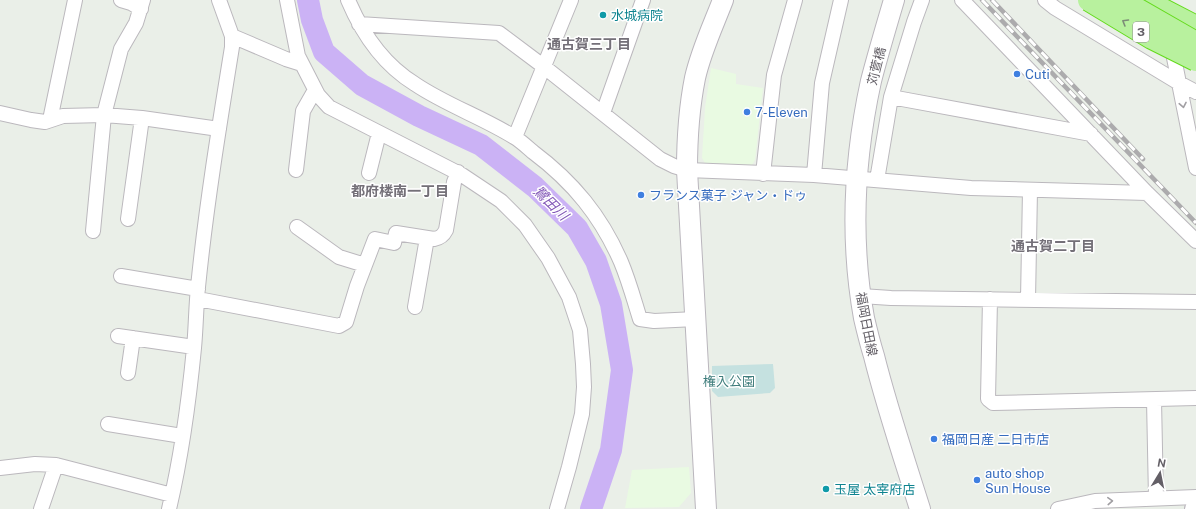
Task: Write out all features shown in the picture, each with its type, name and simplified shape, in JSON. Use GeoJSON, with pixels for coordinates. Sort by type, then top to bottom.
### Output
{"type":"FeatureCollection","features":[{"type":"Feature","properties":{"kind":"highway","name":"3"},"geometry":{"type":"LineString","coordinates":[[1089,0],[1152,38],[1196,60]]}},
{"type":"Feature","properties":{"kind":"highway","name":"3"},"geometry":{"type":"LineString","coordinates":[[1121,0],[1196,43]]}},
{"type":"Feature","properties":{"kind":"highway","name":"3"},"geometry":{"type":"LineString","coordinates":[[1144,0],[1164,4],[1196,15]]}},
{"type":"Feature","properties":{"kind":"highway","name":"3"},"geometry":{"type":"LineString","coordinates":[[1164,4],[1196,27]]}},
{"type":"Feature","properties":{"kind":"main road"},"geometry":{"type":"LineString","coordinates":[[706,509],[687,170],[688,128],[695,78],[703,52],[723,0]]}},
{"type":"Feature","properties":{"kind":"main road","name":"苅萱橋"},"geometry":{"type":"LineString","coordinates":[[862,133],[871,81],[894,0]]}},
{"type":"Feature","properties":{"kind":"main road","name":"福岡日田線"},"geometry":{"type":"LineString","coordinates":[[862,133],[855,211],[856,255],[864,319],[881,385],[920,509]]}},
{"type":"Feature","properties":{"kind":"street"},"geometry":{"type":"LineString","coordinates":[[50,120],[75,0]]}},
{"type":"Feature","properties":{"kind":"street"},"geometry":{"type":"LineString","coordinates":[[93,231],[104,115],[122,49],[136,23],[142,5],[121,0]]}},
{"type":"Feature","properties":{"kind":"street"},"geometry":{"type":"LineString","coordinates":[[169,509],[182,436],[194,348],[198,294],[219,129],[232,47],[232,36],[219,0]]}},
{"type":"Feature","properties":{"kind":"street"},"geometry":{"type":"LineString","coordinates":[[287,0],[298,56],[315,90],[329,107],[458,172],[501,201],[526,225],[548,258],[569,297],[580,330],[584,372],[582,414],[557,509]]}},
{"type":"Feature","properties":{"kind":"street"},"geometry":{"type":"LineString","coordinates":[[348,0],[359,24],[370,41],[401,74],[414,84],[515,137],[556,169],[580,194],[611,240],[632,289],[640,320],[654,321],[696,319]]}},
{"type":"Feature","properties":{"kind":"street"},"geometry":{"type":"LineString","coordinates":[[515,137],[571,0]]}},
{"type":"Feature","properties":{"kind":"street"},"geometry":{"type":"LineString","coordinates":[[603,113],[642,0]]}},
{"type":"Feature","properties":{"kind":"street"},"geometry":{"type":"LineString","coordinates":[[763,174],[774,75],[795,0]]}},
{"type":"Feature","properties":{"kind":"street"},"geometry":{"type":"LineString","coordinates":[[814,175],[822,83],[841,0]]}},
{"type":"Feature","properties":{"kind":"street"},"geometry":{"type":"LineString","coordinates":[[877,180],[891,97],[922,0]]}},
{"type":"Feature","properties":{"kind":"street"},"geometry":{"type":"LineString","coordinates":[[962,0],[1147,193],[1196,241]]}},
{"type":"Feature","properties":{"kind":"street"},"geometry":{"type":"LineString","coordinates":[[1044,0],[1196,92]]}},
{"type":"Feature","properties":{"kind":"street"},"geometry":{"type":"LineString","coordinates":[[1164,4],[1196,168]]}},
{"type":"Feature","properties":{"kind":"street"},"geometry":{"type":"LineString","coordinates":[[359,24],[499,34],[544,66],[660,159],[674,166],[687,170],[814,175],[971,188],[1147,193]]}},
{"type":"Feature","properties":{"kind":"street"},"geometry":{"type":"LineString","coordinates":[[232,36],[286,59],[302,64]]}},
{"type":"Feature","properties":{"kind":"street"},"geometry":{"type":"LineString","coordinates":[[296,170],[303,111],[315,90]]}},
{"type":"Feature","properties":{"kind":"street"},"geometry":{"type":"LineString","coordinates":[[891,97],[1091,134]]}},
{"type":"Feature","properties":{"kind":"street"},"geometry":{"type":"LineString","coordinates":[[0,113],[46,122],[63,116],[104,115],[142,118],[219,129]]}},
{"type":"Feature","properties":{"kind":"street"},"geometry":{"type":"LineString","coordinates":[[128,219],[142,118]]}},
{"type":"Feature","properties":{"kind":"street"},"geometry":{"type":"LineString","coordinates":[[369,173],[379,133]]}},
{"type":"Feature","properties":{"kind":"street"},"geometry":{"type":"LineString","coordinates":[[120,276],[339,326],[346,322],[375,239],[394,242],[396,233],[434,239],[440,238],[446,230],[454,182],[458,172]]}},
{"type":"Feature","properties":{"kind":"street"},"geometry":{"type":"LineString","coordinates":[[1028,300],[1030,190]]}},
{"type":"Feature","properties":{"kind":"street"},"geometry":{"type":"LineString","coordinates":[[297,227],[339,257],[365,264]]}},
{"type":"Feature","properties":{"kind":"street"},"geometry":{"type":"LineString","coordinates":[[415,307],[427,238]]}},
{"type":"Feature","properties":{"kind":"street"},"geometry":{"type":"LineString","coordinates":[[861,296],[1196,302]]}},
{"type":"Feature","properties":{"kind":"street"},"geometry":{"type":"LineString","coordinates":[[990,299],[988,399],[992,403],[1196,398]]}},
{"type":"Feature","properties":{"kind":"street"},"geometry":{"type":"LineString","coordinates":[[118,336],[194,348]]}},
{"type":"Feature","properties":{"kind":"street"},"geometry":{"type":"LineString","coordinates":[[128,373],[133,338]]}},
{"type":"Feature","properties":{"kind":"street"},"geometry":{"type":"LineString","coordinates":[[1154,400],[1156,498]]}},
{"type":"Feature","properties":{"kind":"street"},"geometry":{"type":"LineString","coordinates":[[108,424],[182,436]]}},
{"type":"Feature","properties":{"kind":"street"},"geometry":{"type":"LineString","coordinates":[[0,468],[35,464],[56,465],[172,495]]}},
{"type":"Feature","properties":{"kind":"street"},"geometry":{"type":"LineString","coordinates":[[41,509],[56,465]]}},
{"type":"Feature","properties":{"kind":"street"},"geometry":{"type":"LineString","coordinates":[[1058,509],[1095,501],[1196,497]]}},
{"type":"Feature","properties":{"kind":"shaded area"},"geometry":{"type":"Polygon","coordinates":[[[711,68],[736,74],[736,84],[763,88],[755,160],[752,165],[705,163],[702,158],[705,108],[711,68]]]}},
{"type":"Feature","properties":{"kind":"shaded area"},"geometry":{"type":"Polygon","coordinates":[[[689,467],[691,493],[679,507],[625,508],[632,470],[689,467]]]}},
{"type":"Feature","properties":{"kind":"green space","name":"権入公園"},"geometry":{"type":"Polygon","coordinates":[[[773,364],[775,388],[770,393],[718,397],[712,391],[712,366],[773,364]]]}},
{"type":"Feature","properties":{"kind":"waterway","name":"鷺田川"},"geometry":{"type":"LineString","coordinates":[[308,0],[312,20],[324,52],[362,85],[419,116],[481,145],[535,187],[577,228],[596,261],[611,304],[622,370],[611,450],[591,509]]}},
{"type":"Feature","properties":{"kind":"railway"},"geometry":{"type":"LineString","coordinates":[[982,0],[1196,223]]}},
{"type":"Feature","properties":{"kind":"railway"},"geometry":{"type":"LineString","coordinates":[[992,0],[1143,159]]}},
{"type":"Feature","properties":{"kind":"place","name":"水城病院"},"geometry":{"type":"Point","coordinates":[603,15]}},
{"type":"Feature","properties":{"kind":"place","name":"Cuti"},"geometry":{"type":"Point","coordinates":[1017,74]}},
{"type":"Feature","properties":{"kind":"place","name":"7-Eleven"},"geometry":{"type":"Point","coordinates":[747,112]}},
{"type":"Feature","properties":{"kind":"place","name":"フランス菓子 ジャン・ドゥ"},"geometry":{"type":"Point","coordinates":[641,195]}},
{"type":"Feature","properties":{"kind":"place","name":"福岡日産 二日市店"},"geometry":{"type":"Point","coordinates":[934,439]}},
{"type":"Feature","properties":{"kind":"place","name":"auto shop Sun House"},"geometry":{"type":"Point","coordinates":[977,480]}},
{"type":"Feature","properties":{"kind":"place","name":"玉屋 太宰府店"},"geometry":{"type":"Point","coordinates":[826,489]}},
{"type":"Feature","properties":{"kind":"district","name":"通古賀三丁目"},"geometry":{"type":"Point","coordinates":[589,44]}},
{"type":"Feature","properties":{"kind":"district","name":"都府楼南一丁目"},"geometry":{"type":"Point","coordinates":[400,191]}},
{"type":"Feature","properties":{"kind":"district","name":"通古賀二丁目"},"geometry":{"type":"Point","coordinates":[1053,246]}}]}
